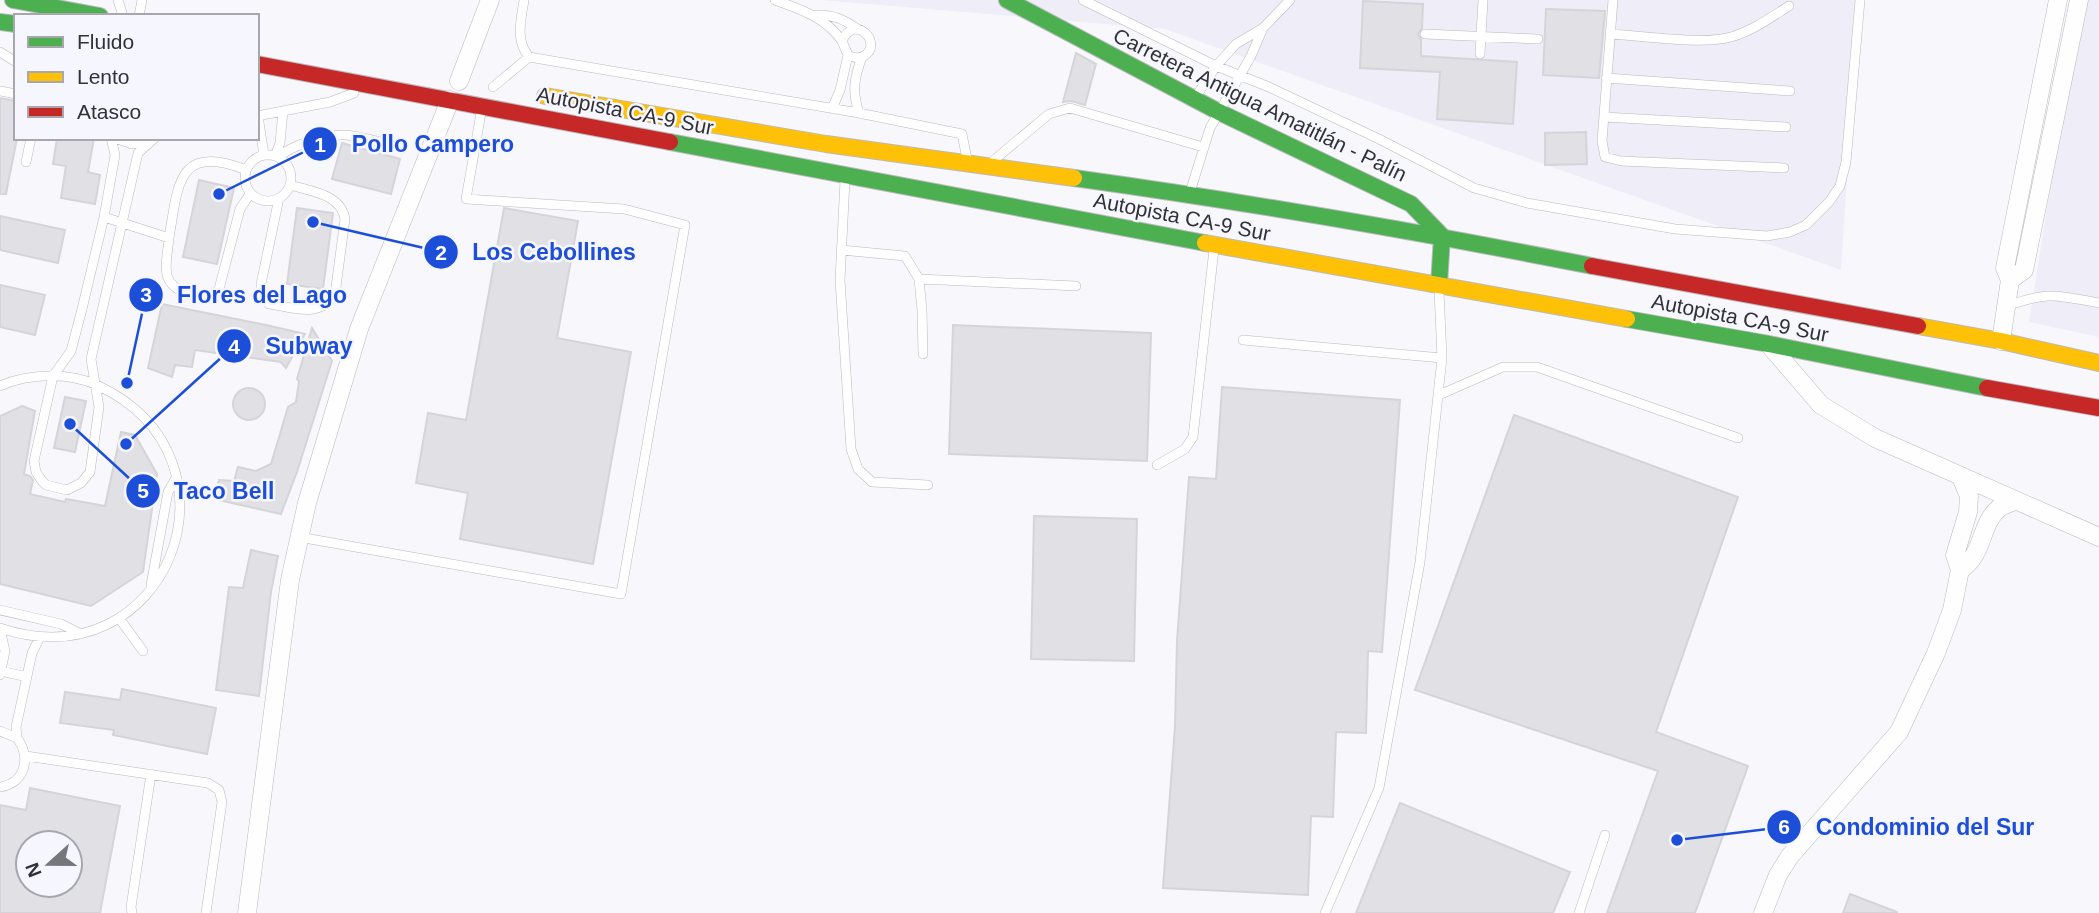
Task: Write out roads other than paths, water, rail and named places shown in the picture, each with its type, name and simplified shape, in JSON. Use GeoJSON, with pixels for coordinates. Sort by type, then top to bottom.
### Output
{"type":"FeatureCollection","features":[{"type":"Feature","properties":{"kind":"main road"},"geometry":{"type":"LineString","coordinates":[[17,0],[90,14]]}},
{"type":"Feature","properties":{"kind":"main road","name":"Carretera Antigua Amatitlán - Palín"},"geometry":{"type":"LineString","coordinates":[[1007,0],[1219,112],[1411,204],[1442,236]]}},
{"type":"Feature","properties":{"kind":"main road","name":"Autopista CA-9 Sur"},"geometry":{"type":"LineString","coordinates":[[259,64],[1214,245],[1769,344],[1962,384],[2099,408]]}},
{"type":"Feature","properties":{"kind":"main road","name":"Autopista CA-9 Sur"},"geometry":{"type":"LineString","coordinates":[[470,82],[826,144],[1190,194],[1442,236],[1637,275],[2001,341],[2099,363]]}},
{"type":"Feature","properties":{"kind":"main road"},"geometry":{"type":"LineString","coordinates":[[1439,285],[1442,236]]}},
{"type":"Feature","properties":{"kind":"main road"},"geometry":{"type":"LineString","coordinates":[[1962,384],[1985,379],[1994,367],[2001,341]]}},
{"type":"Feature","properties":{"kind":"street"},"geometry":{"type":"LineString","coordinates":[[470,82],[489,0]]}},
{"type":"Feature","properties":{"kind":"street"},"geometry":{"type":"LineString","coordinates":[[2001,341],[2010,280],[2005,268],[2058,0]]}},
{"type":"Feature","properties":{"kind":"street"},"geometry":{"type":"LineString","coordinates":[[2010,280],[2024,271],[2079,0]]}},
{"type":"Feature","properties":{"kind":"street"},"geometry":{"type":"LineString","coordinates":[[247,913],[290,580],[307,503],[359,329],[450,100]]}},
{"type":"Feature","properties":{"kind":"street"},"geometry":{"type":"LineString","coordinates":[[1769,344],[1821,405],[1875,438],[2099,537]]}},
{"type":"Feature","properties":{"kind":"street"},"geometry":{"type":"LineString","coordinates":[[1763,913],[1778,875],[1790,856],[1899,732],[1936,653],[1952,610],[1960,570],[1955,555],[1969,504],[1969,496],[1961,477]]}},
{"type":"Feature","properties":{"kind":"street"},"geometry":{"type":"LineString","coordinates":[[1960,570],[1973,562],[1991,519],[1999,508],[2015,501]]}},
{"type":"Feature","properties":{"kind":"lane"},"geometry":{"type":"LineString","coordinates":[[524,0],[520,27],[522,48],[529,57]]}},
{"type":"Feature","properties":{"kind":"lane"},"geometry":{"type":"LineString","coordinates":[[775,0],[816,16],[833,28],[842,41],[848,55],[840,90],[832,109]]}},
{"type":"Feature","properties":{"kind":"lane"},"geometry":{"type":"LineString","coordinates":[[1083,0],[1239,77],[1269,87],[1380,139],[1474,188],[1527,203],[1675,229],[1767,236],[1790,232],[1806,225],[1829,202],[1840,186],[1846,162],[1860,0]]}},
{"type":"Feature","properties":{"kind":"lane"},"geometry":{"type":"LineString","coordinates":[[1194,99],[1216,66],[1237,44],[1263,28],[1290,0]]}},
{"type":"Feature","properties":{"kind":"lane"},"geometry":{"type":"LineString","coordinates":[[1480,54],[1483,0]]}},
{"type":"Feature","properties":{"kind":"lane"},"geometry":{"type":"LineString","coordinates":[[1613,0],[1603,154],[1615,161],[1784,168]]}},
{"type":"Feature","properties":{"kind":"lane"},"geometry":{"type":"LineString","coordinates":[[1611,34],[1710,40],[1729,38],[1751,29],[1789,6]]}},
{"type":"Feature","properties":{"kind":"lane"},"geometry":{"type":"LineString","coordinates":[[816,16],[827,15],[846,20],[866,33],[870,39],[871,46],[862,57],[853,80],[859,113]]}},
{"type":"Feature","properties":{"kind":"lane"},"geometry":{"type":"LineString","coordinates":[[1190,194],[1203,148],[1263,28]]}},
{"type":"Feature","properties":{"kind":"lane"},"geometry":{"type":"LineString","coordinates":[[842,41],[851,30],[859,30]]}},
{"type":"Feature","properties":{"kind":"lane"},"geometry":{"type":"LineString","coordinates":[[1424,34],[1538,39]]}},
{"type":"Feature","properties":{"kind":"lane"},"geometry":{"type":"LineString","coordinates":[[848,55],[854,58],[862,57]]}},
{"type":"Feature","properties":{"kind":"lane"},"geometry":{"type":"LineString","coordinates":[[470,82],[529,57],[859,113],[962,134],[968,164]]}},
{"type":"Feature","properties":{"kind":"lane"},"geometry":{"type":"LineString","coordinates":[[1606,78],[1790,91]]}},
{"type":"Feature","properties":{"kind":"lane"},"geometry":{"type":"LineString","coordinates":[[259,116],[330,102],[372,86]]}},
{"type":"Feature","properties":{"kind":"lane"},"geometry":{"type":"LineString","coordinates":[[299,537],[621,594],[685,225],[624,209],[466,199],[482,106]]}},
{"type":"Feature","properties":{"kind":"lane"},"geometry":{"type":"LineString","coordinates":[[986,166],[1049,114],[1070,108],[1203,148]]}},
{"type":"Feature","properties":{"kind":"lane"},"geometry":{"type":"LineString","coordinates":[[277,156],[283,111]]}},
{"type":"Feature","properties":{"kind":"lane"},"geometry":{"type":"LineString","coordinates":[[1604,117],[1786,127]]}},
{"type":"Feature","properties":{"kind":"lane"},"geometry":{"type":"LineString","coordinates":[[259,122],[264,155]]}},
{"type":"Feature","properties":{"kind":"lane"},"geometry":{"type":"LineString","coordinates":[[279,198],[264,201],[250,194],[246,186],[246,170],[253,160],[264,155],[277,156],[298,145],[342,135],[386,143]]}},
{"type":"Feature","properties":{"kind":"lane"},"geometry":{"type":"LineString","coordinates":[[26,162],[31,140]]}},
{"type":"Feature","properties":{"kind":"lane"},"geometry":{"type":"LineString","coordinates":[[113,140],[115,155],[104,217],[71,351],[53,376],[34,466],[38,476],[47,485],[67,490],[81,483],[90,472],[99,407],[91,359],[138,153],[151,141]]}},
{"type":"Feature","properties":{"kind":"lane"},"geometry":{"type":"LineString","coordinates":[[119,140],[132,144],[151,141]]}},
{"type":"Feature","properties":{"kind":"lane"},"geometry":{"type":"LineString","coordinates":[[277,156],[290,172],[290,185],[279,198],[261,284],[264,298],[268,304],[313,310],[327,304],[335,294],[344,211],[334,199],[290,185]]}},
{"type":"Feature","properties":{"kind":"lane"},"geometry":{"type":"LineString","coordinates":[[246,170],[226,162],[211,160],[187,170],[179,183],[169,239],[166,274],[169,284],[175,289],[208,299],[219,289],[240,209],[250,194]]}},
{"type":"Feature","properties":{"kind":"lane"},"geometry":{"type":"LineString","coordinates":[[845,175],[841,280],[851,449],[858,469],[872,482],[928,485]]}},
{"type":"Feature","properties":{"kind":"lane"},"geometry":{"type":"LineString","coordinates":[[104,217],[169,239]]}},
{"type":"Feature","properties":{"kind":"lane"},"geometry":{"type":"LineString","coordinates":[[1157,465],[1185,449],[1193,437],[1214,245]]}},
{"type":"Feature","properties":{"kind":"lane"},"geometry":{"type":"LineString","coordinates":[[841,250],[905,256],[919,279],[923,354]]}},
{"type":"Feature","properties":{"kind":"lane"},"geometry":{"type":"LineString","coordinates":[[919,279],[1076,286]]}},
{"type":"Feature","properties":{"kind":"lane"},"geometry":{"type":"LineString","coordinates":[[1325,913],[1379,788],[1420,562],[1442,358],[1439,285]]}},
{"type":"Feature","properties":{"kind":"lane"},"geometry":{"type":"LineString","coordinates":[[2007,306],[2033,297],[2053,294],[2099,303]]}},
{"type":"Feature","properties":{"kind":"lane"},"geometry":{"type":"LineString","coordinates":[[1242,340],[1442,358]]}},
{"type":"Feature","properties":{"kind":"lane"},"geometry":{"type":"LineString","coordinates":[[1439,396],[1503,367],[1536,367],[1738,438]]}},
{"type":"Feature","properties":{"kind":"lane"},"geometry":{"type":"LineString","coordinates":[[0,386],[29,378],[53,376],[94,384],[121,398],[145,418],[168,453],[180,504],[177,535],[171,555],[150,591],[119,618],[81,634],[61,638],[19,634],[0,628],[5,651],[0,673],[27,677]]}},
{"type":"Feature","properties":{"kind":"lane"},"geometry":{"type":"LineString","coordinates":[[150,591],[168,492],[176,478]]}},
{"type":"Feature","properties":{"kind":"lane"},"geometry":{"type":"LineString","coordinates":[[0,610],[61,624],[81,634]]}},
{"type":"Feature","properties":{"kind":"lane"},"geometry":{"type":"LineString","coordinates":[[119,618],[143,651]]}},
{"type":"Feature","properties":{"kind":"lane"},"geometry":{"type":"LineString","coordinates":[[17,738],[16,727],[32,653],[40,637]]}},
{"type":"Feature","properties":{"kind":"lane"},"geometry":{"type":"LineString","coordinates":[[0,731],[17,738],[26,756],[18,779],[8,786],[0,787]]}},
{"type":"Feature","properties":{"kind":"lane"},"geometry":{"type":"LineString","coordinates":[[26,756],[208,783],[219,790],[222,802],[206,913]]}},
{"type":"Feature","properties":{"kind":"lane"},"geometry":{"type":"LineString","coordinates":[[132,913],[151,775]]}},
{"type":"Feature","properties":{"kind":"lane"},"geometry":{"type":"LineString","coordinates":[[1579,913],[1605,835]]}},
{"type":"Feature","properties":{"kind":"place","name":"Pollo Campero"},"geometry":{"type":"Point","coordinates":[219,194]}},
{"type":"Feature","properties":{"kind":"place","name":"Los Cebollines"},"geometry":{"type":"Point","coordinates":[313,222]}},
{"type":"Feature","properties":{"kind":"place","name":"Flores del Lago"},"geometry":{"type":"Point","coordinates":[127,383]}},
{"type":"Feature","properties":{"kind":"place","name":"Taco Bell"},"geometry":{"type":"Point","coordinates":[70,424]}},
{"type":"Feature","properties":{"kind":"place","name":"Subway"},"geometry":{"type":"Point","coordinates":[126,444]}},
{"type":"Feature","properties":{"kind":"place","name":"Condominio del Sur"},"geometry":{"type":"Point","coordinates":[1677,840]}}]}
